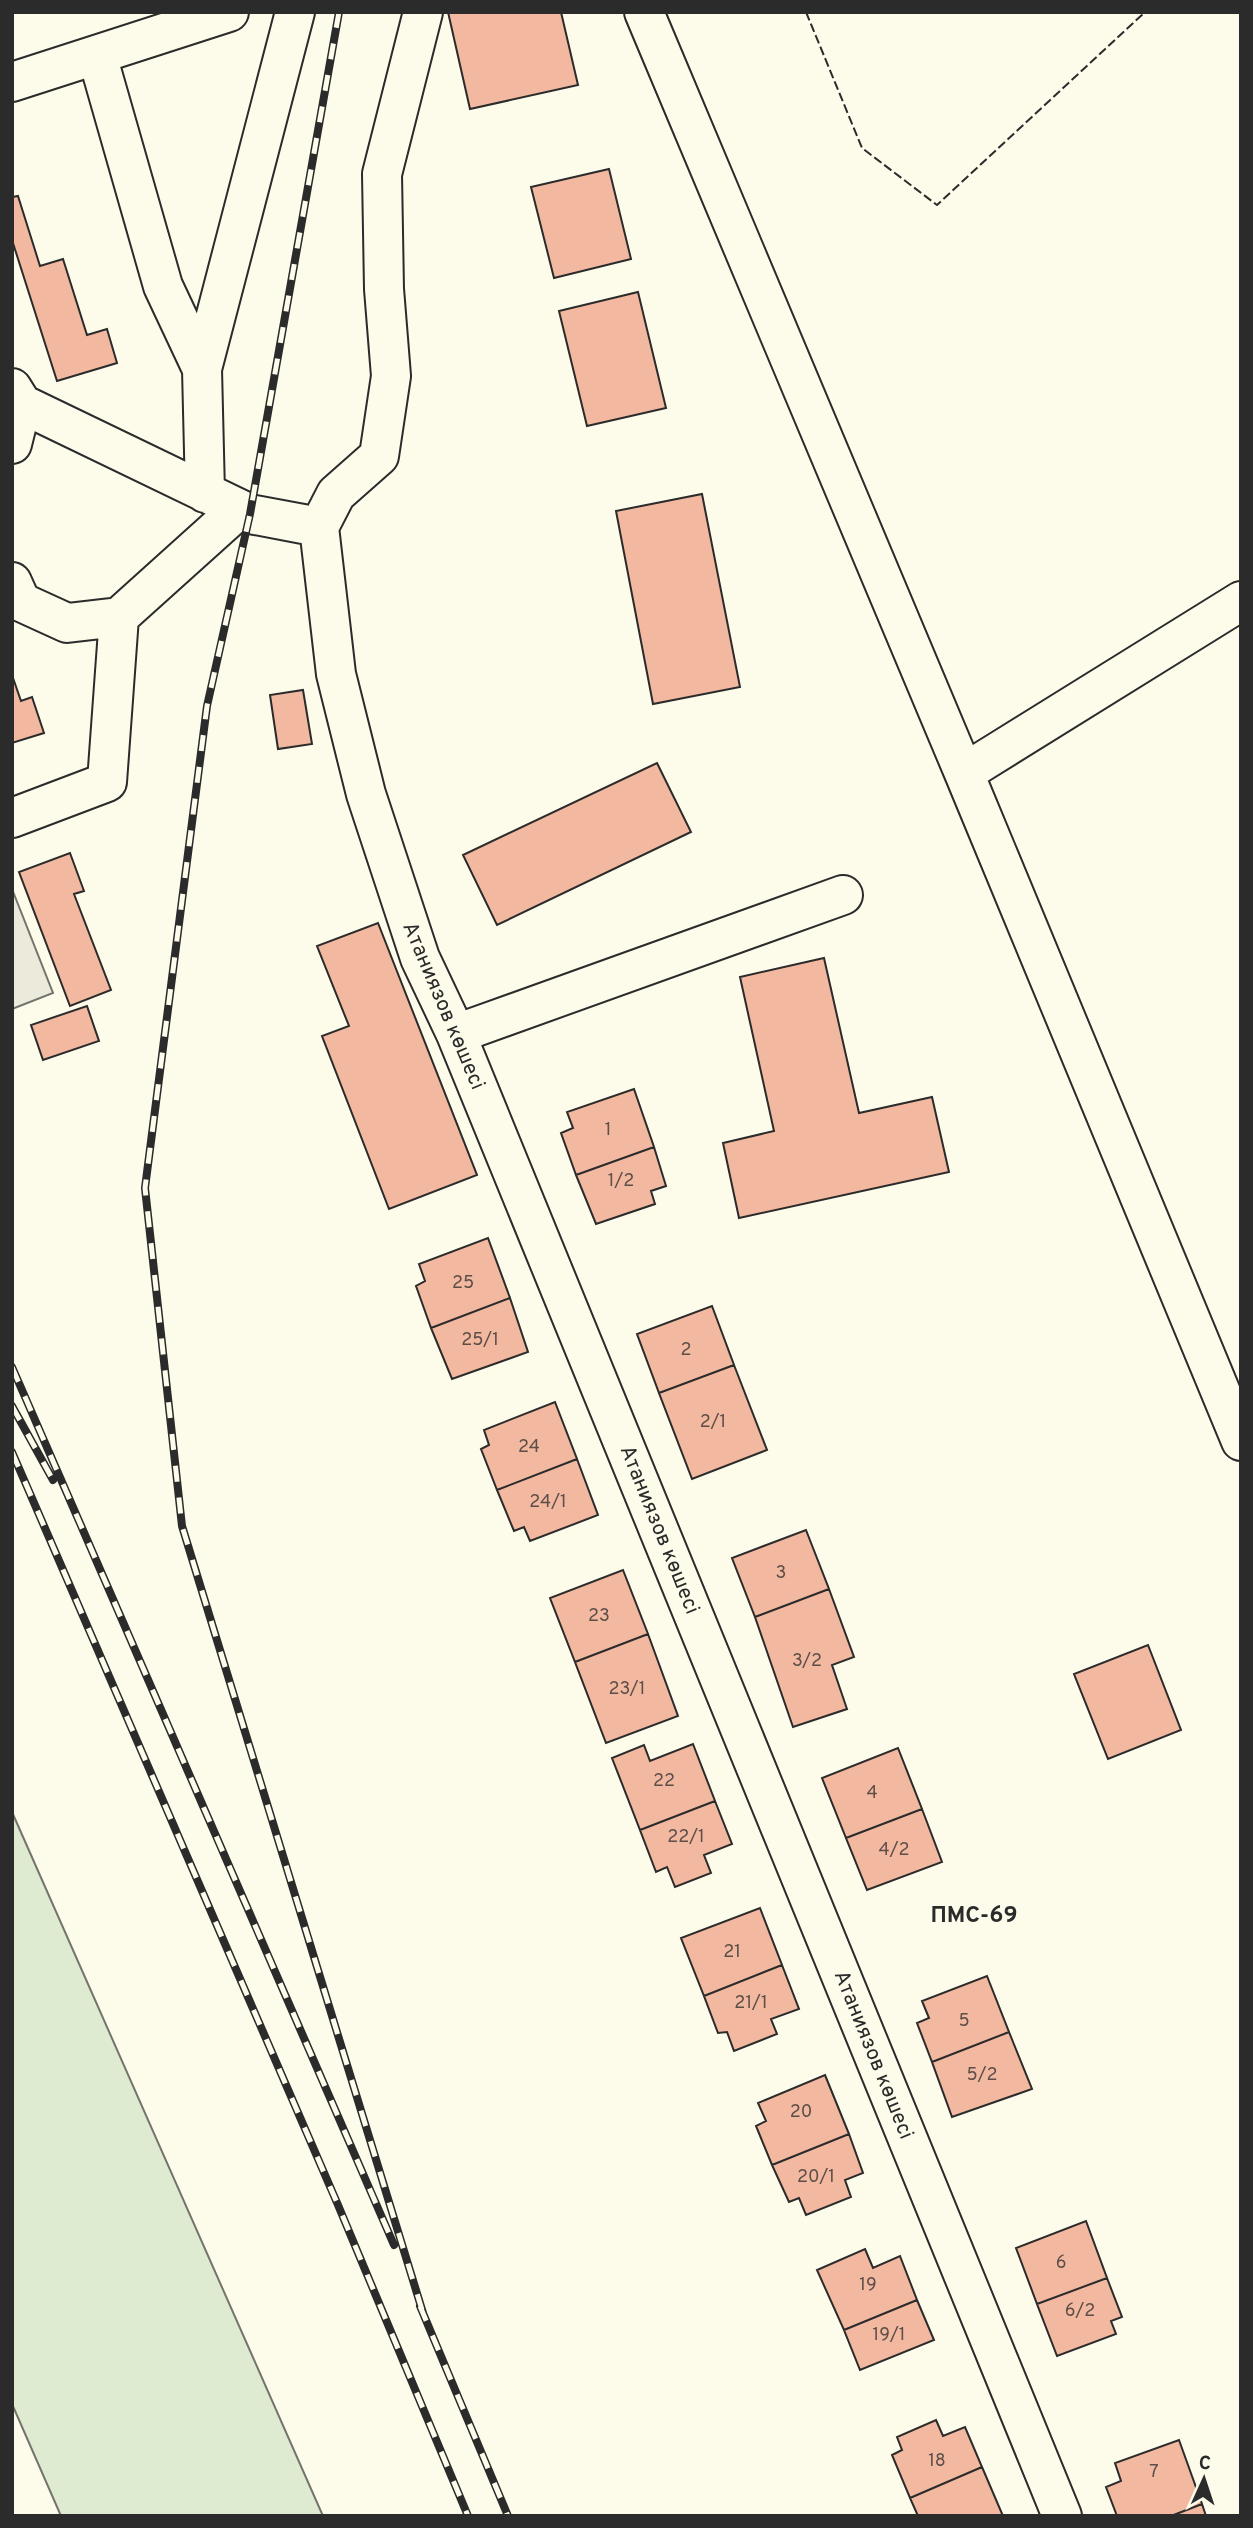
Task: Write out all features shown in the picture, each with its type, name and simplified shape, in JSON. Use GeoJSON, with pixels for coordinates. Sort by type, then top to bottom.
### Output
{"type":"FeatureCollection","features":[{"type":"Feature","properties":{"kind":"street"},"geometry":{"type":"LineString","coordinates":[[12,82],[229,12]]}},
{"type":"Feature","properties":{"kind":"street"},"geometry":{"type":"LineString","coordinates":[[205,493],[202,369],[295,12]]}},
{"type":"Feature","properties":{"kind":"street"},"geometry":{"type":"LineString","coordinates":[[12,444],[17,396],[250,514],[319,527],[336,494],[379,456],[391,376],[384,289],[382,174],[423,12]]}},
{"type":"Feature","properties":{"kind":"street"},"geometry":{"type":"LineString","coordinates":[[644,12],[1241,1441]]}},
{"type":"Feature","properties":{"kind":"street"},"geometry":{"type":"LineString","coordinates":[[97,55],[163,286],[202,369]]}},
{"type":"Feature","properties":{"kind":"street"},"geometry":{"type":"LineString","coordinates":[[12,582],[21,602],[68,623],[119,617],[239,509]]}},
{"type":"Feature","properties":{"kind":"street","name":"Атаниязов көшесі"},"geometry":{"type":"LineString","coordinates":[[319,527],[336,674],[366,794],[420,958],[456,1034],[1062,2516]]}},
{"type":"Feature","properties":{"kind":"street"},"geometry":{"type":"LineString","coordinates":[[964,774],[1241,601]]}},
{"type":"Feature","properties":{"kind":"street"},"geometry":{"type":"LineString","coordinates":[[12,818],[107,782],[119,617]]}},
{"type":"Feature","properties":{"kind":"street"},"geometry":{"type":"LineString","coordinates":[[456,1034],[843,895]]}},
{"type":"Feature","properties":{"kind":"green space"},"geometry":{"type":"Polygon","coordinates":[[[12,1812],[323,2516],[61,2516],[12,2404],[12,1812]]]}},
{"type":"Feature","properties":{"kind":"shaded area"},"geometry":{"type":"Polygon","coordinates":[[[12,889],[53,993],[12,1009],[12,889]]]}},
{"type":"Feature","properties":{"kind":"building"},"geometry":{"type":"Polygon","coordinates":[[[448,12],[561,12],[578,85],[470,109],[448,12]]]}},
{"type":"Feature","properties":{"kind":"building"},"geometry":{"type":"Polygon","coordinates":[[[609,169],[631,259],[554,278],[531,187],[609,169]]]}},
{"type":"Feature","properties":{"kind":"building"},"geometry":{"type":"Polygon","coordinates":[[[18,196],[40,266],[63,259],[87,335],[107,329],[117,363],[57,381],[12,240],[12,197],[18,196]]]}},
{"type":"Feature","properties":{"kind":"building"},"geometry":{"type":"Polygon","coordinates":[[[638,292],[666,408],[587,426],[559,311],[638,292]]]}},
{"type":"Feature","properties":{"kind":"building"},"geometry":{"type":"Polygon","coordinates":[[[702,494],[740,687],[653,704],[616,511],[702,494]]]}},
{"type":"Feature","properties":{"kind":"building"},"geometry":{"type":"Polygon","coordinates":[[[12,675],[21,701],[32,697],[44,733],[12,743],[12,675]]]}},
{"type":"Feature","properties":{"kind":"building"},"geometry":{"type":"Polygon","coordinates":[[[303,690],[312,744],[278,749],[270,695],[303,690]]]}},
{"type":"Feature","properties":{"kind":"building"},"geometry":{"type":"Polygon","coordinates":[[[657,763],[691,832],[497,925],[463,855],[657,763]]]}},
{"type":"Feature","properties":{"kind":"building"},"geometry":{"type":"Polygon","coordinates":[[[70,853],[84,891],[74,894],[111,990],[70,1006],[19,872],[70,853]]]}},
{"type":"Feature","properties":{"kind":"building"},"geometry":{"type":"Polygon","coordinates":[[[378,923],[477,1175],[389,1209],[322,1036],[349,1026],[317,946],[378,923]]]}},
{"type":"Feature","properties":{"kind":"building"},"geometry":{"type":"Polygon","coordinates":[[[824,958],[859,1113],[932,1097],[949,1172],[739,1218],[723,1143],[774,1131],[740,977],[824,958]]]}},
{"type":"Feature","properties":{"kind":"building"},"geometry":{"type":"Polygon","coordinates":[[[87,1006],[99,1041],[43,1060],[31,1025],[87,1006]]]}},
{"type":"Feature","properties":{"kind":"building"},"geometry":{"type":"Polygon","coordinates":[[[634,1089],[654,1147],[576,1175],[561,1133],[573,1128],[567,1112],[634,1089]]]}},
{"type":"Feature","properties":{"kind":"building"},"geometry":{"type":"Polygon","coordinates":[[[654,1147],[666,1186],[651,1191],[655,1204],[596,1224],[576,1175],[654,1147]]]}},
{"type":"Feature","properties":{"kind":"building"},"geometry":{"type":"Polygon","coordinates":[[[488,1238],[510,1298],[431,1328],[416,1286],[425,1281],[419,1264],[488,1238]]]}},
{"type":"Feature","properties":{"kind":"building"},"geometry":{"type":"Polygon","coordinates":[[[510,1298],[528,1352],[452,1379],[431,1328],[510,1298]]]}},
{"type":"Feature","properties":{"kind":"building"},"geometry":{"type":"Polygon","coordinates":[[[712,1306],[734,1365],[659,1393],[637,1334],[712,1306]]]}},
{"type":"Feature","properties":{"kind":"building"},"geometry":{"type":"Polygon","coordinates":[[[734,1365],[767,1450],[692,1479],[659,1393],[734,1365]]]}},
{"type":"Feature","properties":{"kind":"building"},"geometry":{"type":"Polygon","coordinates":[[[555,1402],[577,1459],[497,1490],[481,1449],[489,1445],[484,1430],[555,1402]]]}},
{"type":"Feature","properties":{"kind":"building"},"geometry":{"type":"Polygon","coordinates":[[[577,1459],[598,1515],[530,1541],[524,1527],[514,1531],[497,1490],[577,1459]]]}},
{"type":"Feature","properties":{"kind":"building"},"geometry":{"type":"Polygon","coordinates":[[[806,1530],[829,1589],[755,1617],[732,1558],[806,1530]]]}},
{"type":"Feature","properties":{"kind":"building"},"geometry":{"type":"Polygon","coordinates":[[[623,1570],[648,1634],[575,1662],[550,1598],[623,1570]]]}},
{"type":"Feature","properties":{"kind":"building"},"geometry":{"type":"Polygon","coordinates":[[[829,1589],[854,1657],[832,1665],[847,1709],[793,1727],[755,1617],[829,1589]]]}},
{"type":"Feature","properties":{"kind":"building"},"geometry":{"type":"Polygon","coordinates":[[[648,1634],[678,1716],[606,1743],[575,1662],[648,1634]]]}},
{"type":"Feature","properties":{"kind":"building"},"geometry":{"type":"Polygon","coordinates":[[[1148,1645],[1181,1730],[1108,1759],[1074,1674],[1148,1645]]]}},
{"type":"Feature","properties":{"kind":"building"},"geometry":{"type":"Polygon","coordinates":[[[693,1744],[715,1801],[640,1830],[612,1758],[644,1745],[650,1761],[693,1744]]]}},
{"type":"Feature","properties":{"kind":"building"},"geometry":{"type":"Polygon","coordinates":[[[898,1748],[922,1809],[846,1838],[822,1778],[898,1748]]]}},
{"type":"Feature","properties":{"kind":"building"},"geometry":{"type":"Polygon","coordinates":[[[715,1801],[732,1844],[704,1855],[711,1873],[675,1887],[667,1867],[656,1872],[640,1830],[715,1801]]]}},
{"type":"Feature","properties":{"kind":"building"},"geometry":{"type":"Polygon","coordinates":[[[922,1809],[942,1862],[867,1890],[846,1838],[922,1809]]]}},
{"type":"Feature","properties":{"kind":"building"},"geometry":{"type":"Polygon","coordinates":[[[760,1908],[782,1965],[704,1996],[681,1938],[760,1908]]]}},
{"type":"Feature","properties":{"kind":"building"},"geometry":{"type":"Polygon","coordinates":[[[782,1965],[799,2009],[771,2019],[777,2034],[734,2051],[727,2032],[718,2033],[704,1996],[782,1965]]]}},
{"type":"Feature","properties":{"kind":"building"},"geometry":{"type":"Polygon","coordinates":[[[987,1976],[1009,2032],[932,2062],[917,2023],[929,2018],[922,2001],[987,1976]]]}},
{"type":"Feature","properties":{"kind":"building"},"geometry":{"type":"Polygon","coordinates":[[[1009,2032],[1032,2089],[952,2117],[932,2062],[1009,2032]]]}},
{"type":"Feature","properties":{"kind":"building"},"geometry":{"type":"Polygon","coordinates":[[[825,2075],[849,2134],[772,2165],[756,2126],[766,2121],[758,2103],[825,2075]]]}},
{"type":"Feature","properties":{"kind":"building"},"geometry":{"type":"Polygon","coordinates":[[[849,2134],[863,2173],[845,2180],[851,2197],[806,2215],[799,2198],[789,2202],[772,2165],[849,2134]]]}},
{"type":"Feature","properties":{"kind":"building"},"geometry":{"type":"Polygon","coordinates":[[[1086,2221],[1107,2278],[1037,2304],[1016,2248],[1086,2221]]]}},
{"type":"Feature","properties":{"kind":"building"},"geometry":{"type":"Polygon","coordinates":[[[865,2249],[873,2268],[900,2256],[917,2300],[844,2330],[817,2270],[865,2249]]]}},
{"type":"Feature","properties":{"kind":"building"},"geometry":{"type":"Polygon","coordinates":[[[1107,2278],[1122,2317],[1111,2321],[1116,2334],[1057,2356],[1037,2304],[1107,2278]]]}},
{"type":"Feature","properties":{"kind":"building"},"geometry":{"type":"Polygon","coordinates":[[[917,2300],[934,2340],[860,2370],[844,2330],[917,2300]]]}},
{"type":"Feature","properties":{"kind":"building"},"geometry":{"type":"Polygon","coordinates":[[[936,2420],[943,2436],[965,2427],[982,2467],[910,2498],[892,2455],[902,2450],[897,2437],[936,2420]]]}},
{"type":"Feature","properties":{"kind":"building"},"geometry":{"type":"Polygon","coordinates":[[[1179,2440],[1202,2504],[1171,2516],[1117,2516],[1106,2487],[1121,2481],[1115,2463],[1179,2440]]]}},
{"type":"Feature","properties":{"kind":"building"},"geometry":{"type":"Polygon","coordinates":[[[982,2467],[1003,2516],[918,2516],[910,2498],[982,2467]]]}},
{"type":"Feature","properties":{"kind":"building"},"geometry":{"type":"Polygon","coordinates":[[[1202,2504],[1206,2516],[1171,2516],[1202,2504]]]}},
{"type":"Feature","properties":{"kind":"railway"},"geometry":{"type":"LineString","coordinates":[[339,12],[250,514],[207,706],[145,1188],[182,1526],[423,2313]]}},
{"type":"Feature","properties":{"kind":"railway"},"geometry":{"type":"LineString","coordinates":[[12,1367],[394,2245]]}},
{"type":"Feature","properties":{"kind":"railway"},"geometry":{"type":"LineString","coordinates":[[12,1406],[53,1480]]}},
{"type":"Feature","properties":{"kind":"railway"},"geometry":{"type":"LineString","coordinates":[[12,1452],[338,2205],[468,2516]]}},
{"type":"Feature","properties":{"kind":"railway"},"geometry":{"type":"LineString","coordinates":[[420,2306],[508,2516]]}},
{"type":"Feature","properties":{"kind":"fence"},"geometry":{"type":"LineString","coordinates":[[806,12],[862,148],[937,205],[1145,12]]}},
{"type":"Feature","properties":{"kind":"district","name":"ПМС-69"},"geometry":{"type":"Point","coordinates":[974,1916]}}]}
